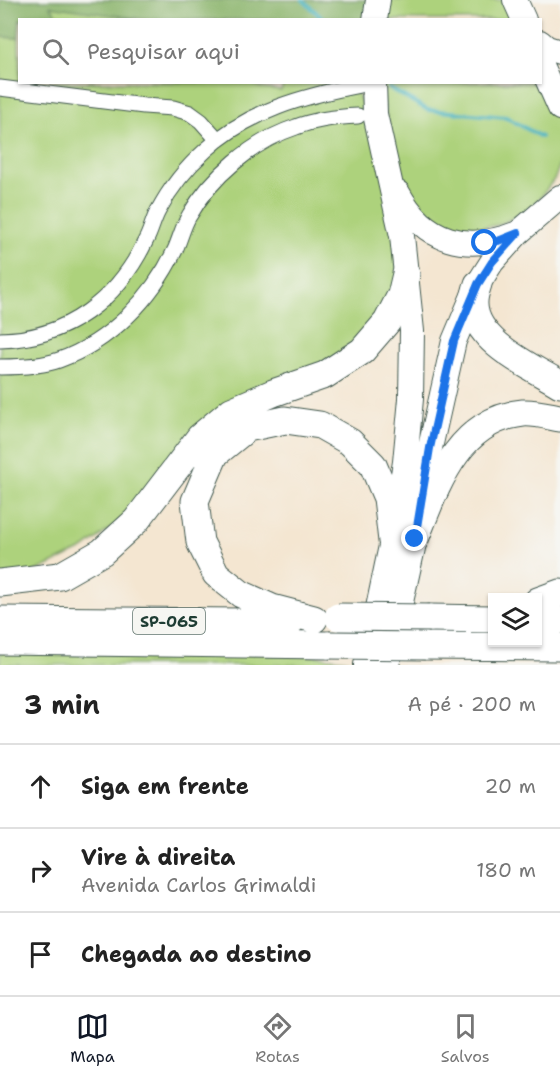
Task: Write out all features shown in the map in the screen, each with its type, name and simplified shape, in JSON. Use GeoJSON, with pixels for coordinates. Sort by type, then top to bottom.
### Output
{"type":"FeatureCollection","features":[{"type":"Feature","properties":{"kind":"highway"},"geometry":{"type":"LineString","coordinates":[[0,583],[60,576],[102,552],[136,521],[200,437],[231,411],[273,393],[326,375],[363,351],[387,322],[401,295],[405,274]]}},
{"type":"Feature","properties":{"kind":"highway"},"geometry":{"type":"LineString","coordinates":[[478,284],[473,304],[478,321],[489,339],[560,384]]}},
{"type":"Feature","properties":{"kind":"highway"},"geometry":{"type":"LineString","coordinates":[[404,540],[448,462],[489,422],[524,413],[560,418]]}},
{"type":"Feature","properties":{"kind":"highway"},"geometry":{"type":"LineString","coordinates":[[326,618],[272,608],[241,594],[216,574],[200,542],[195,501],[215,454],[247,428],[285,420],[320,425],[350,442],[373,465],[404,540]]}},
{"type":"Feature","properties":{"kind":"highway"},"geometry":{"type":"LineString","coordinates":[[542,599],[560,593]]}},
{"type":"Feature","properties":{"kind":"highway","name":"SP-065"},"geometry":{"type":"LineString","coordinates":[[0,620],[242,622],[326,618],[479,619]]}},
{"type":"Feature","properties":{"kind":"highway"},"geometry":{"type":"LineString","coordinates":[[542,620],[560,620]]}},
{"type":"Feature","properties":{"kind":"highway","name":"SP-065"},"geometry":{"type":"LineString","coordinates":[[0,641],[560,647]]}},
{"type":"Feature","properties":{"kind":"main road"},"geometry":{"type":"LineString","coordinates":[[375,18],[378,0]]}},
{"type":"Feature","properties":{"kind":"main road"},"geometry":{"type":"LineString","coordinates":[[515,0],[523,18]]}},
{"type":"Feature","properties":{"kind":"main road"},"geometry":{"type":"LineString","coordinates":[[542,44],[547,48],[560,52]]}},
{"type":"Feature","properties":{"kind":"main road"},"geometry":{"type":"LineString","coordinates":[[542,68],[560,108]]}},
{"type":"Feature","properties":{"kind":"main road"},"geometry":{"type":"LineString","coordinates":[[367,84],[402,236],[412,331],[411,399],[405,462],[404,540],[387,665]]}},
{"type":"Feature","properties":{"kind":"main road"},"geometry":{"type":"LineString","coordinates":[[388,172],[407,209],[428,230],[444,238],[459,243],[485,243],[498,241],[518,233]]}},
{"type":"Feature","properties":{"kind":"main road"},"geometry":{"type":"LineString","coordinates":[[366,665],[430,448],[454,341],[478,284],[492,262],[518,233],[560,198]]}},
{"type":"Feature","properties":{"kind":"street"},"geometry":{"type":"LineString","coordinates":[[0,340],[17,340],[59,329],[109,296],[131,267],[147,240],[158,211],[177,180],[229,131],[274,107],[367,84]]}},
{"type":"Feature","properties":{"kind":"street"},"geometry":{"type":"LineString","coordinates":[[0,88],[173,108],[190,113],[201,121],[218,140]]}},
{"type":"Feature","properties":{"kind":"street"},"geometry":{"type":"LineString","coordinates":[[0,367],[58,361],[87,346],[122,323],[137,309],[157,280],[175,250],[188,216],[230,166],[264,142],[295,127],[331,118],[358,116]]}},
{"type":"Feature","properties":{"kind":"green space"},"geometry":{"type":"Polygon","coordinates":[[[0,0],[368,0],[365,18],[133,18],[50,6],[59,18],[18,18],[18,38],[0,37],[0,0]]]}},
{"type":"Feature","properties":{"kind":"green space"},"geometry":{"type":"Polygon","coordinates":[[[385,0],[505,0],[513,18],[382,18],[385,0]]]}},
{"type":"Feature","properties":{"kind":"green space"},"geometry":{"type":"Polygon","coordinates":[[[49,5],[140,18],[59,18],[49,5]]]}},
{"type":"Feature","properties":{"kind":"green space"},"geometry":{"type":"Polygon","coordinates":[[[0,37],[18,38],[18,84],[254,84],[261,88],[281,91],[284,84],[354,84],[388,172],[401,295],[370,336],[322,366],[83,549],[11,583],[0,583],[0,37]]]}},
{"type":"Feature","properties":{"kind":"green space"},"geometry":{"type":"Polygon","coordinates":[[[380,84],[542,84],[560,124],[560,164],[555,178],[541,197],[522,214],[498,225],[471,229],[449,227],[429,219],[400,184],[380,84]]]}},
{"type":"Feature","properties":{"kind":"green space"},"geometry":{"type":"Polygon","coordinates":[[[0,653],[299,654],[347,660],[346,665],[0,665],[0,653]]]}},
{"type":"Feature","properties":{"kind":"waterway"},"geometry":{"type":"LineString","coordinates":[[303,0],[322,18]]}},
{"type":"Feature","properties":{"kind":"waterway"},"geometry":{"type":"LineString","coordinates":[[389,88],[428,110],[506,117],[541,137]]}},
{"type":"Feature","properties":{"kind":"route"},"geometry":{"type":"LineString","coordinates":[[415,539],[430,448],[454,341],[478,284],[492,262],[518,233],[498,241],[485,243]]}}]}
